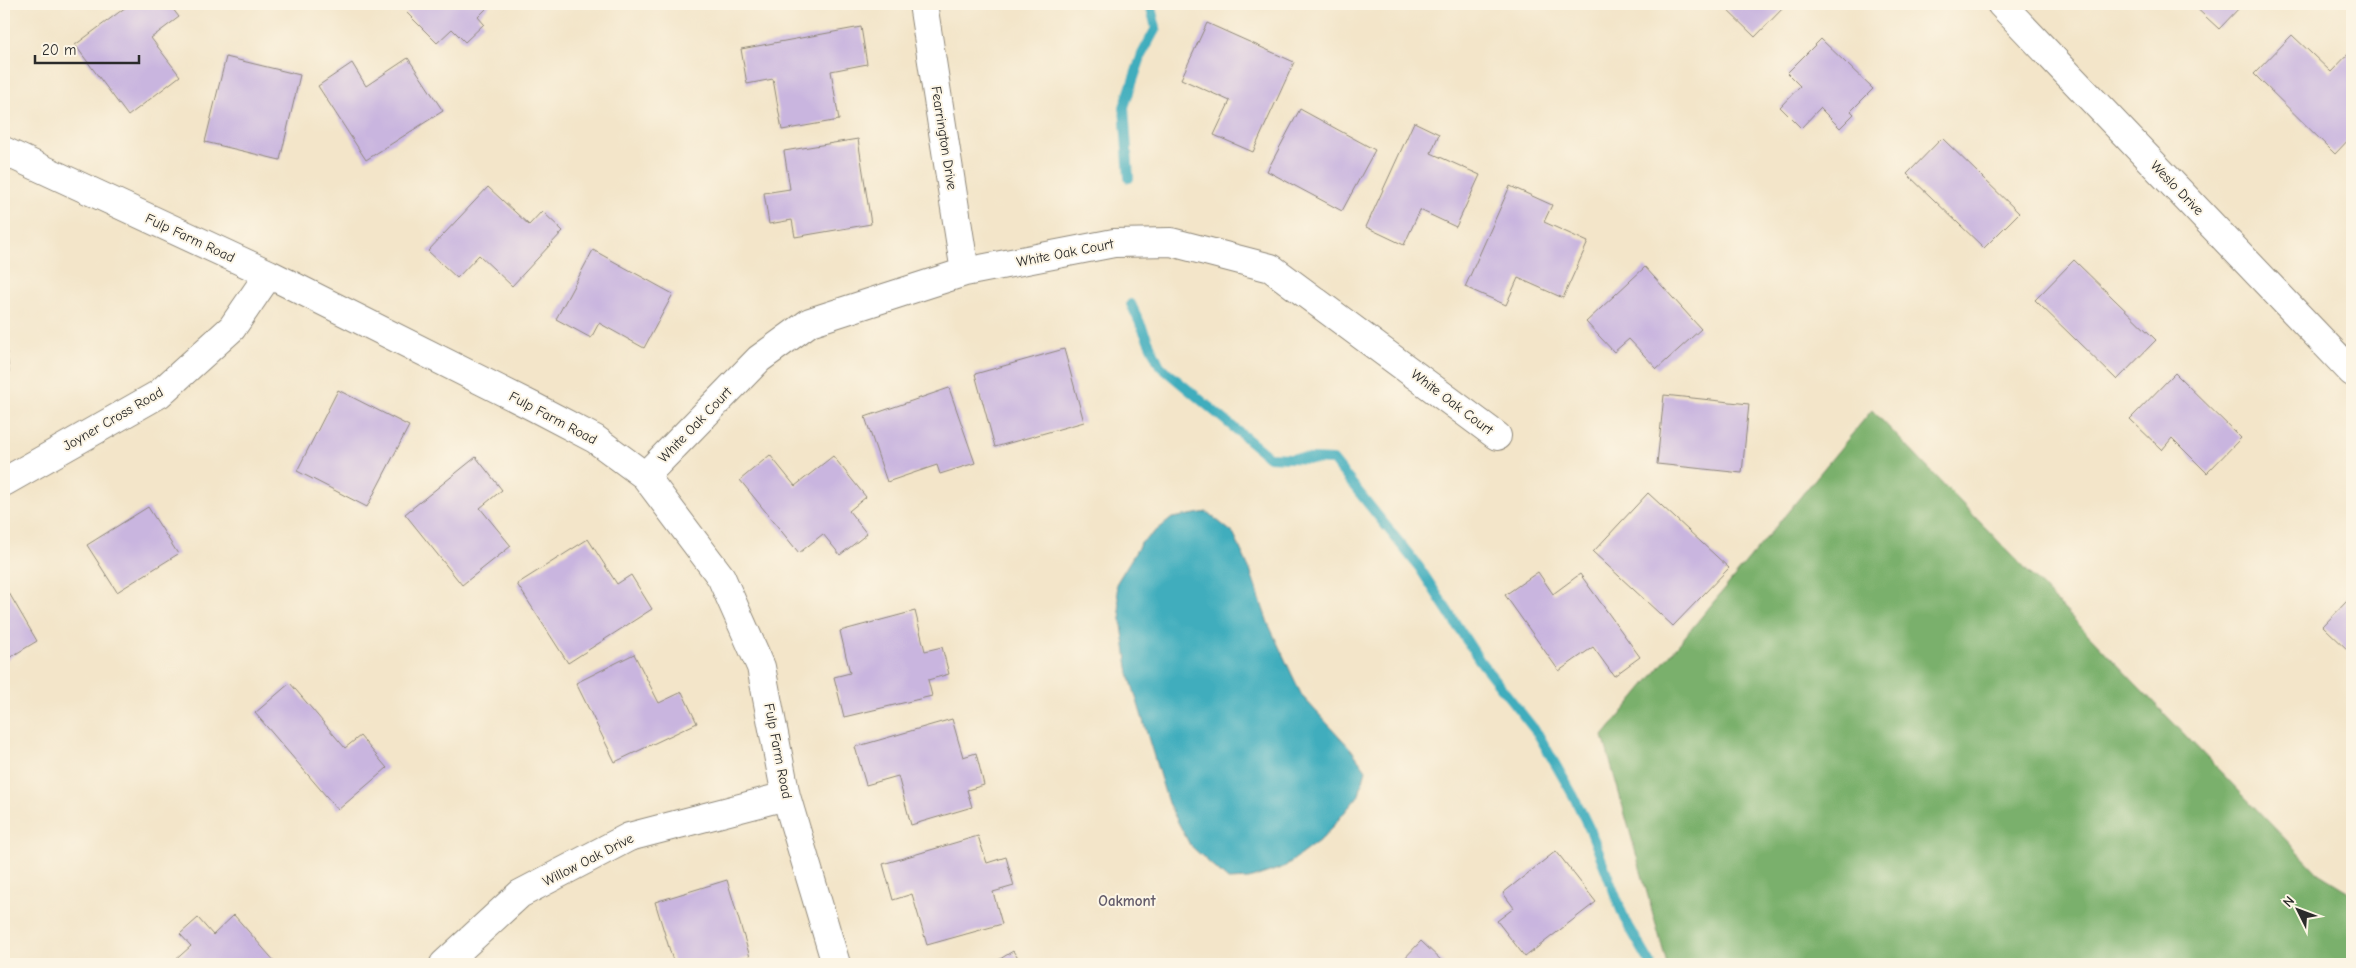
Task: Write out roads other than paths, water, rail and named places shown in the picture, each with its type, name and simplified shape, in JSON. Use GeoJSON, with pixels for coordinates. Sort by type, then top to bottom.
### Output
{"type":"FeatureCollection","features":[{"type":"Feature","properties":{"kind":"street","name":"Fearrington Drive"},"geometry":{"type":"LineString","coordinates":[[923,4],[965,272]]}},
{"type":"Feature","properties":{"kind":"street","name":"Weslo Drive"},"geometry":{"type":"LineString","coordinates":[[2001,4],[2352,372]]}},
{"type":"Feature","properties":{"kind":"street","name":"Fulp Farm Road"},"geometry":{"type":"LineString","coordinates":[[4,150],[269,274],[595,439],[645,476],[721,577],[762,667],[786,796],[836,964]]}},
{"type":"Feature","properties":{"kind":"street","name":"White Oak Court"},"geometry":{"type":"LineString","coordinates":[[645,476],[759,359],[810,322],[965,272],[1114,243],[1171,242],[1271,268],[1497,436]]}},
{"type":"Feature","properties":{"kind":"street","name":"Joyner Cross Road"},"geometry":{"type":"LineString","coordinates":[[4,482],[159,394],[232,328],[269,274]]}},
{"type":"Feature","properties":{"kind":"street","name":"Willow Oak Drive"},"geometry":{"type":"LineString","coordinates":[[444,964],[520,894],[629,837],[786,796]]}},
{"type":"Feature","properties":{"kind":"water"},"geometry":{"type":"Polygon","coordinates":[[[1207,512],[1233,533],[1250,570],[1268,623],[1302,696],[1351,749],[1366,770],[1359,795],[1323,838],[1284,867],[1249,879],[1228,880],[1190,845],[1168,803],[1129,674],[1116,584],[1141,543],[1172,518],[1207,512]]]}},
{"type":"Feature","properties":{"kind":"waterway"},"geometry":{"type":"LineString","coordinates":[[1129,178],[1124,107],[1142,54],[1156,28],[1150,4]]}},
{"type":"Feature","properties":{"kind":"waterway"},"geometry":{"type":"LineString","coordinates":[[1131,304],[1160,366],[1269,457],[1333,460],[1419,567],[1480,661],[1538,734],[1573,795],[1591,832],[1624,918],[1651,964]]}},
{"type":"Feature","properties":{"kind":"district","name":"Oakmont"},"geometry":{"type":"Point","coordinates":[1127,901]}}]}
